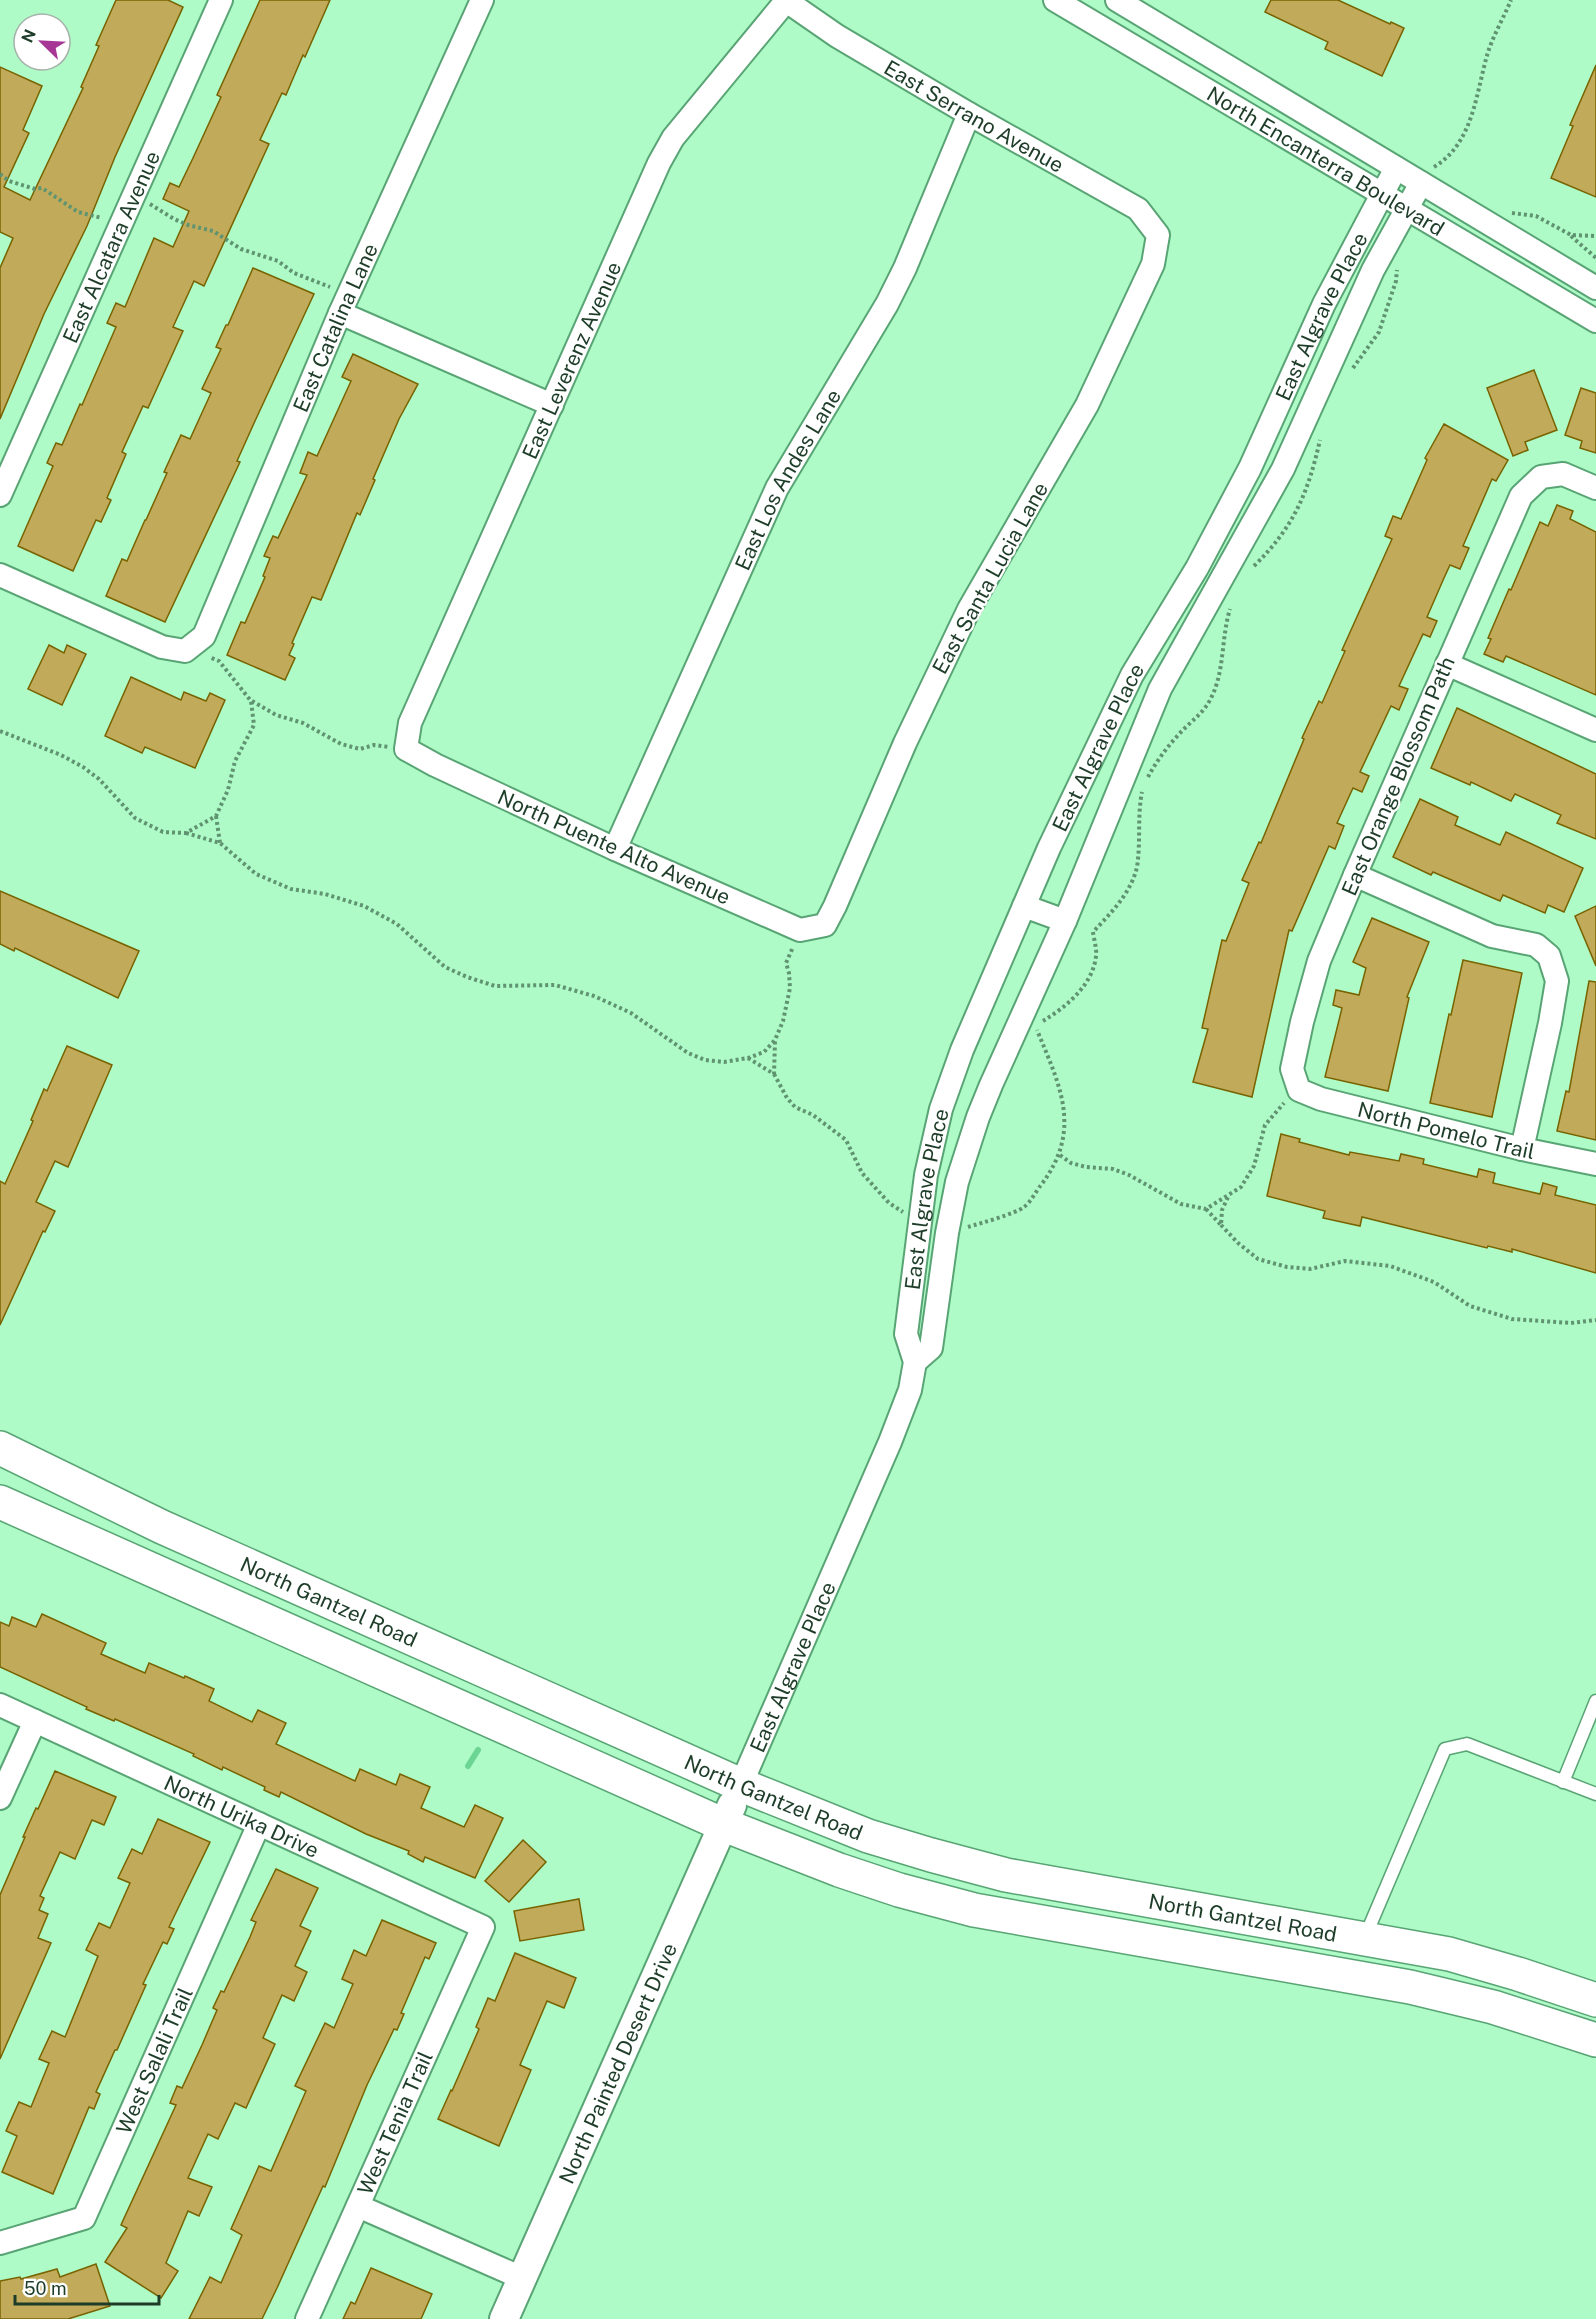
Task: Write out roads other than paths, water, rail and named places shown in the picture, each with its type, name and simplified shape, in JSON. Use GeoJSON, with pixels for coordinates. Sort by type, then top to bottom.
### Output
{"type":"FeatureCollection","features":[{"type":"Feature","properties":{"kind":"main road","name":"North Gantzel Road"},"geometry":{"type":"LineString","coordinates":[[0,1448],[732,1805],[839,1870],[947,1904],[974,1910],[1410,1987],[1493,2007],[1596,2040]]}},
{"type":"Feature","properties":{"kind":"main road","name":"North Gantzel Road"},"geometry":{"type":"LineString","coordinates":[[0,1502],[732,1805],[868,1836],[931,1856],[1006,1875],[1449,1954],[1596,2000]]}},
{"type":"Feature","properties":{"kind":"street","name":"East Alcatara Avenue"},"geometry":{"type":"LineString","coordinates":[[0,495],[220,0]]}},
{"type":"Feature","properties":{"kind":"street","name":"East Catalina Lane"},"geometry":{"type":"LineString","coordinates":[[0,575],[162,647],[185,651],[204,636],[344,304],[482,0]]}},
{"type":"Feature","properties":{"kind":"street","name":"East Serrano Avenue"},"geometry":{"type":"LineString","coordinates":[[786,0],[837,36],[969,114],[1138,209],[1158,235]]}},
{"type":"Feature","properties":{"kind":"street","name":"East Leverenz Avenue"},"geometry":{"type":"LineString","coordinates":[[406,749],[410,723],[659,163],[673,138],[786,0]]}},
{"type":"Feature","properties":{"kind":"street","name":"North Encanterra Boulevard"},"geometry":{"type":"LineString","coordinates":[[1117,0],[1596,288]]}},
{"type":"Feature","properties":{"kind":"street","name":"North Encanterra Boulevard"},"geometry":{"type":"LineString","coordinates":[[1064,2],[1382,195],[1596,321]]}},
{"type":"Feature","properties":{"kind":"street","name":"East Los Andes Lane"},"geometry":{"type":"LineString","coordinates":[[615,849],[777,488],[892,295],[969,114]]}},
{"type":"Feature","properties":{"kind":"street","name":"East Algrave Place"},"geometry":{"type":"LineString","coordinates":[[732,1805],[890,1442],[910,1390],[915,1362],[906,1334],[923,1191],[934,1133],[962,1050],[1049,848],[1132,675],[1197,568],[1250,468],[1324,304],[1396,168]]}},
{"type":"Feature","properties":{"kind":"street","name":"East Algrave Place"},"geometry":{"type":"LineString","coordinates":[[915,1362],[931,1348],[951,1211],[957,1182],[972,1135],[991,1085],[1065,921],[1160,690],[1283,469],[1373,270],[1421,183]]}},
{"type":"Feature","properties":{"kind":"street","name":"East Santa Lucia Lane"},"geometry":{"type":"LineString","coordinates":[[800,930],[825,925],[835,906],[905,742],[969,609],[1087,405],[1153,264],[1158,235]]}},
{"type":"Feature","properties":{"kind":"street"},"geometry":{"type":"LineString","coordinates":[[344,304],[552,405]]}},
{"type":"Feature","properties":{"kind":"street","name":"East Orange Blossom Path"},"geometry":{"type":"LineString","coordinates":[[1299,1089],[1292,1070],[1302,1022],[1319,961],[1521,496],[1541,477],[1563,474],[1596,488]]}},
{"type":"Feature","properties":{"kind":"street"},"geometry":{"type":"LineString","coordinates":[[1447,664],[1596,730]]}},
{"type":"Feature","properties":{"kind":"street","name":"North Puente Alto Avenue"},"geometry":{"type":"LineString","coordinates":[[406,749],[435,765],[615,849],[800,930]]}},
{"type":"Feature","properties":{"kind":"street"},"geometry":{"type":"LineString","coordinates":[[1355,875],[1492,936],[1536,945],[1549,956],[1557,981],[1522,1149]]}},
{"type":"Feature","properties":{"kind":"street"},"geometry":{"type":"LineString","coordinates":[[1024,906],[1065,921]]}},
{"type":"Feature","properties":{"kind":"street","name":"North Pomelo Trail"},"geometry":{"type":"LineString","coordinates":[[1299,1089],[1321,1100],[1522,1149],[1596,1164]]}},
{"type":"Feature","properties":{"kind":"street","name":"North Urika Drive"},"geometry":{"type":"LineString","coordinates":[[0,1705],[483,1927]]}},
{"type":"Feature","properties":{"kind":"street"},"geometry":{"type":"LineString","coordinates":[[0,1798],[35,1721]]}},
{"type":"Feature","properties":{"kind":"street","name":"North Painted Desert Drive"},"geometry":{"type":"LineString","coordinates":[[504,2319],[732,1805]]}},
{"type":"Feature","properties":{"kind":"street","name":"West Salali Trail"},"geometry":{"type":"LineString","coordinates":[[0,2243],[84,2218],[259,1824]]}},
{"type":"Feature","properties":{"kind":"street","name":"West Tenia Trail"},"geometry":{"type":"LineString","coordinates":[[307,2319],[483,1927]]}},
{"type":"Feature","properties":{"kind":"street"},"geometry":{"type":"LineString","coordinates":[[358,2206],[522,2278]]}},
{"type":"Feature","properties":{"kind":"lane"},"geometry":{"type":"LineString","coordinates":[[1563,1782],[1596,1701]]}},
{"type":"Feature","properties":{"kind":"lane"},"geometry":{"type":"LineString","coordinates":[[1365,1938],[1445,1749],[1467,1744],[1596,1794]]}},
{"type":"Feature","properties":{"kind":"waterway"},"geometry":{"type":"LineString","coordinates":[[468,1766],[478,1750]]}}]}
